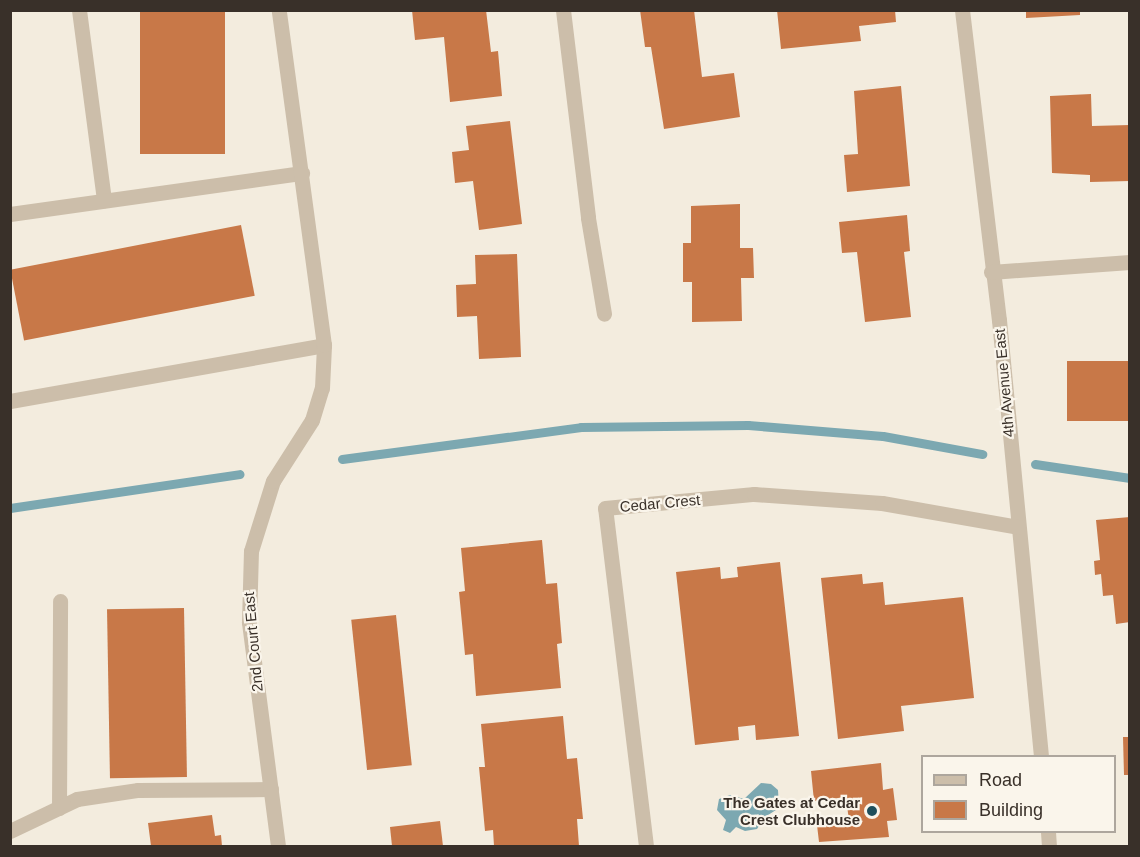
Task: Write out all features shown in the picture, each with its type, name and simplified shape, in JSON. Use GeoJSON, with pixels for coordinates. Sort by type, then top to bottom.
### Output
{"type":"FeatureCollection","features":[{"type":"Feature","properties":{"kind":"street"},"geometry":{"type":"LineString","coordinates":[[79,10],[104,200]]}},
{"type":"Feature","properties":{"kind":"street","name":"2nd Court East"},"geometry":{"type":"LineString","coordinates":[[278,846],[249,622],[251,551],[273,481],[312,420],[322,388],[324,345],[279,10]]}},
{"type":"Feature","properties":{"kind":"street"},"geometry":{"type":"LineString","coordinates":[[563,10],[588,218],[604,314]]}},
{"type":"Feature","properties":{"kind":"street","name":"4th Avenue East"},"geometry":{"type":"LineString","coordinates":[[962,10],[1041,755]]}},
{"type":"Feature","properties":{"kind":"street"},"geometry":{"type":"LineString","coordinates":[[10,214],[302,173]]}},
{"type":"Feature","properties":{"kind":"street"},"geometry":{"type":"LineString","coordinates":[[991,272],[1130,262]]}},
{"type":"Feature","properties":{"kind":"street"},"geometry":{"type":"LineString","coordinates":[[10,401],[324,345]]}},
{"type":"Feature","properties":{"kind":"street","name":"Cedar Crest"},"geometry":{"type":"LineString","coordinates":[[646,846],[605,508],[754,494],[882,503],[1018,527]]}},
{"type":"Feature","properties":{"kind":"street"},"geometry":{"type":"LineString","coordinates":[[59,808],[60,601]]}},
{"type":"Feature","properties":{"kind":"street"},"geometry":{"type":"LineString","coordinates":[[10,831],[77,799],[138,790],[271,789]]}},
{"type":"Feature","properties":{"kind":"water"},"geometry":{"type":"Polygon","coordinates":[[[761,783],[771,784],[778,790],[779,808],[765,817],[757,829],[745,831],[736,827],[730,833],[723,830],[726,820],[717,810],[719,799],[730,795],[744,799],[761,783]]]}},
{"type":"Feature","properties":{"kind":"building"},"geometry":{"type":"Polygon","coordinates":[[[140,10],[225,10],[225,154],[140,154],[140,10]]]}},
{"type":"Feature","properties":{"kind":"building"},"geometry":{"type":"Polygon","coordinates":[[[412,10],[486,10],[491,52],[498,51],[502,96],[450,102],[444,37],[415,40],[412,10]]]}},
{"type":"Feature","properties":{"kind":"building"},"geometry":{"type":"Polygon","coordinates":[[[640,10],[694,10],[702,77],[734,73],[740,117],[664,129],[651,47],[645,47],[640,10]]]}},
{"type":"Feature","properties":{"kind":"building"},"geometry":{"type":"Polygon","coordinates":[[[777,10],[895,10],[896,22],[859,26],[861,41],[781,49],[777,10]]]}},
{"type":"Feature","properties":{"kind":"building"},"geometry":{"type":"Polygon","coordinates":[[[1026,10],[1080,10],[1080,15],[1026,18],[1026,10]]]}},
{"type":"Feature","properties":{"kind":"building"},"geometry":{"type":"Polygon","coordinates":[[[901,86],[910,186],[847,192],[844,155],[858,154],[854,91],[901,86]]]}},
{"type":"Feature","properties":{"kind":"building"},"geometry":{"type":"Polygon","coordinates":[[[1091,94],[1092,126],[1130,125],[1130,181],[1090,182],[1090,175],[1052,173],[1050,96],[1091,94]]]}},
{"type":"Feature","properties":{"kind":"building"},"geometry":{"type":"Polygon","coordinates":[[[510,121],[522,224],[479,230],[473,181],[455,183],[452,152],[469,150],[466,126],[510,121]]]}},
{"type":"Feature","properties":{"kind":"building"},"geometry":{"type":"Polygon","coordinates":[[[740,204],[740,248],[753,248],[754,278],[741,278],[742,321],[692,322],[692,282],[683,282],[683,243],[691,243],[691,206],[740,204]]]}},
{"type":"Feature","properties":{"kind":"building"},"geometry":{"type":"Polygon","coordinates":[[[907,215],[910,251],[904,252],[911,317],[865,322],[857,252],[842,253],[839,222],[907,215]]]}},
{"type":"Feature","properties":{"kind":"building"},"geometry":{"type":"Polygon","coordinates":[[[241,225],[255,296],[24,341],[10,270],[241,225]]]}},
{"type":"Feature","properties":{"kind":"building"},"geometry":{"type":"Polygon","coordinates":[[[517,254],[521,357],[479,359],[477,316],[457,317],[456,285],[476,284],[475,255],[517,254]]]}},
{"type":"Feature","properties":{"kind":"building"},"geometry":{"type":"Polygon","coordinates":[[[1067,361],[1130,361],[1130,421],[1067,421],[1067,361]]]}},
{"type":"Feature","properties":{"kind":"building"},"geometry":{"type":"Polygon","coordinates":[[[1130,517],[1130,622],[1116,624],[1113,595],[1103,596],[1101,574],[1095,575],[1094,561],[1100,560],[1096,520],[1130,517]]]}},
{"type":"Feature","properties":{"kind":"building"},"geometry":{"type":"Polygon","coordinates":[[[542,540],[546,584],[557,583],[562,643],[557,644],[561,688],[476,696],[473,654],[465,655],[459,592],[465,591],[461,548],[542,540]]]}},
{"type":"Feature","properties":{"kind":"building"},"geometry":{"type":"Polygon","coordinates":[[[780,562],[799,736],[756,740],[755,725],[738,727],[739,740],[695,745],[676,572],[720,567],[721,579],[738,577],[737,567],[780,562]]]}},
{"type":"Feature","properties":{"kind":"building"},"geometry":{"type":"Polygon","coordinates":[[[862,574],[863,584],[883,582],[885,605],[963,597],[974,698],[901,706],[904,731],[838,739],[821,578],[862,574]]]}},
{"type":"Feature","properties":{"kind":"building"},"geometry":{"type":"Polygon","coordinates":[[[184,608],[187,777],[110,778],[107,609],[184,608]]]}},
{"type":"Feature","properties":{"kind":"building"},"geometry":{"type":"Polygon","coordinates":[[[396,615],[412,765],[367,770],[351,620],[396,615]]]}},
{"type":"Feature","properties":{"kind":"building"},"geometry":{"type":"Polygon","coordinates":[[[563,716],[567,759],[577,758],[583,819],[577,819],[579,846],[494,846],[493,830],[485,831],[479,767],[485,767],[481,724],[563,716]]]}},
{"type":"Feature","properties":{"kind":"building"},"geometry":{"type":"Polygon","coordinates":[[[1123,737],[1130,737],[1130,775],[1124,775],[1123,737]]]}},
{"type":"Feature","properties":{"kind":"building","name":"The Gates at Cedar Crest Clubhouse"},"geometry":{"type":"Polygon","coordinates":[[[881,763],[883,790],[893,788],[897,820],[887,821],[889,837],[819,842],[817,825],[849,821],[846,797],[814,801],[811,771],[881,763]]]}},
{"type":"Feature","properties":{"kind":"building"},"geometry":{"type":"Polygon","coordinates":[[[212,815],[215,836],[221,835],[222,846],[151,846],[148,823],[212,815]]]}},
{"type":"Feature","properties":{"kind":"building"},"geometry":{"type":"Polygon","coordinates":[[[440,821],[443,846],[392,846],[390,827],[440,821]]]}},
{"type":"Feature","properties":{"kind":"waterway"},"geometry":{"type":"LineString","coordinates":[[342,459],[581,427],[748,425],[883,436],[982,454]]}},
{"type":"Feature","properties":{"kind":"waterway"},"geometry":{"type":"LineString","coordinates":[[1035,464],[1130,478]]}},
{"type":"Feature","properties":{"kind":"waterway"},"geometry":{"type":"LineString","coordinates":[[10,508],[239,474]]}},
{"type":"Feature","properties":{"kind":"place","name":"The Gates at Cedar Crest Clubhouse"},"geometry":{"type":"Point","coordinates":[872,811]}}]}
